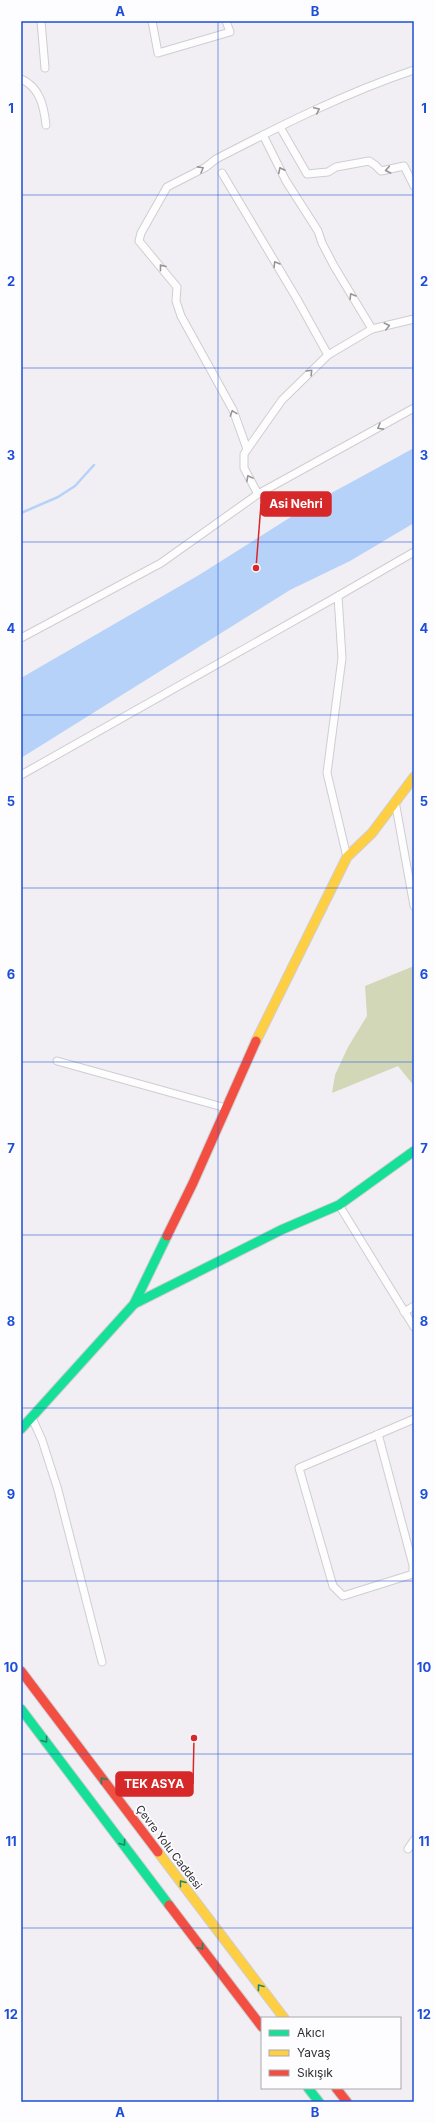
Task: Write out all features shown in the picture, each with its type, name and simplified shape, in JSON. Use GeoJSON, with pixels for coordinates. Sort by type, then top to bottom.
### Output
{"type":"FeatureCollection","features":[{"type":"Feature","properties":{"kind":"main road"},"geometry":{"type":"LineString","coordinates":[[21,1429],[134,1304],[193,1183],[262,1027],[347,857],[372,833],[414,776]]}},
{"type":"Feature","properties":{"kind":"main road"},"geometry":{"type":"LineString","coordinates":[[134,1304],[281,1230],[339,1204],[414,1151]]}},
{"type":"Feature","properties":{"kind":"main road","name":"Çevre Yolu Caddesi"},"geometry":{"type":"LineString","coordinates":[[21,1671],[283,2017]]}},
{"type":"Feature","properties":{"kind":"main road"},"geometry":{"type":"LineString","coordinates":[[21,1709],[261,2026]]}},
{"type":"Feature","properties":{"kind":"main road"},"geometry":{"type":"LineString","coordinates":[[309,2089],[319,2102]]}},
{"type":"Feature","properties":{"kind":"main road"},"geometry":{"type":"LineString","coordinates":[[337,2089],[347,2102]]}},
{"type":"Feature","properties":{"kind":"street"},"geometry":{"type":"LineString","coordinates":[[41,21],[45,68]]}},
{"type":"Feature","properties":{"kind":"street"},"geometry":{"type":"LineString","coordinates":[[152,21],[158,53],[230,32],[226,21]]}},
{"type":"Feature","properties":{"kind":"street"},"geometry":{"type":"LineString","coordinates":[[248,449],[233,410],[181,316],[176,301],[177,287],[139,241],[141,233],[167,187],[263,135],[372,84],[414,70]]}},
{"type":"Feature","properties":{"kind":"street"},"geometry":{"type":"LineString","coordinates":[[21,79],[33,86],[44,104],[46,125]]}},
{"type":"Feature","properties":{"kind":"street"},"geometry":{"type":"LineString","coordinates":[[280,127],[307,174],[328,172],[336,167],[369,161],[376,165],[381,171],[404,166],[414,186]]}},
{"type":"Feature","properties":{"kind":"street"},"geometry":{"type":"LineString","coordinates":[[263,135],[286,180],[318,231],[322,243],[334,266],[372,329]]}},
{"type":"Feature","properties":{"kind":"street"},"geometry":{"type":"LineString","coordinates":[[222,173],[328,355]]}},
{"type":"Feature","properties":{"kind":"street"},"geometry":{"type":"LineString","coordinates":[[258,494],[244,468],[244,454],[282,400],[328,355],[372,329],[414,320]]}},
{"type":"Feature","properties":{"kind":"street"},"geometry":{"type":"LineString","coordinates":[[21,638],[161,563],[258,494],[414,408]]}},
{"type":"Feature","properties":{"kind":"street"},"geometry":{"type":"LineString","coordinates":[[21,775],[414,552]]}},
{"type":"Feature","properties":{"kind":"street"},"geometry":{"type":"LineString","coordinates":[[338,596],[342,658],[327,773],[347,857]]}},
{"type":"Feature","properties":{"kind":"street"},"geometry":{"type":"LineString","coordinates":[[395,801],[414,906]]}},
{"type":"Feature","properties":{"kind":"street"},"geometry":{"type":"LineString","coordinates":[[57,1061],[226,1108]]}},
{"type":"Feature","properties":{"kind":"street"},"geometry":{"type":"LineString","coordinates":[[339,1204],[414,1327]]}},
{"type":"Feature","properties":{"kind":"street"},"geometry":{"type":"LineString","coordinates":[[404,1312],[414,1306]]}},
{"type":"Feature","properties":{"kind":"street"},"geometry":{"type":"LineString","coordinates":[[32,1418],[42,1440],[58,1490],[102,1662]]}},
{"type":"Feature","properties":{"kind":"street"},"geometry":{"type":"LineString","coordinates":[[378,1434],[413,1565],[413,1574],[343,1596],[333,1586],[299,1468],[378,1434],[414,1419]]}},
{"type":"Feature","properties":{"kind":"street"},"geometry":{"type":"LineString","coordinates":[[408,1849],[414,1840]]}},
{"type":"Feature","properties":{"kind":"green space"},"geometry":{"type":"Polygon","coordinates":[[[414,966],[414,1086],[398,1066],[332,1093],[335,1075],[348,1047],[367,1016],[365,986],[414,966]]]}},
{"type":"Feature","properties":{"kind":"water"},"geometry":{"type":"Polygon","coordinates":[[[414,448],[414,523],[350,561],[290,590],[21,758],[21,678],[199,575],[313,503],[414,448]]]}},
{"type":"Feature","properties":{"kind":"waterway"},"geometry":{"type":"LineString","coordinates":[[21,513],[58,497],[75,486],[94,465]]}},
{"type":"Feature","properties":{"kind":"traffic: fast"},"geometry":{"type":"LineString","coordinates":[[134,1304],[281,1230],[339,1205],[414,1151]]}},
{"type":"Feature","properties":{"kind":"traffic: fast"},"geometry":{"type":"LineString","coordinates":[[21,1429],[134,1304],[167,1236]]}},
{"type":"Feature","properties":{"kind":"traffic: fast"},"geometry":{"type":"LineString","coordinates":[[21,1709],[169,1905]]}},
{"type":"Feature","properties":{"kind":"traffic: fast"},"geometry":{"type":"LineString","coordinates":[[309,2089],[319,2102]]}},
{"type":"Feature","properties":{"kind":"traffic: slow"},"geometry":{"type":"LineString","coordinates":[[256,1041],[347,857],[372,833],[414,777]]}},
{"type":"Feature","properties":{"kind":"traffic: slow"},"geometry":{"type":"LineString","coordinates":[[158,1852],[283,2017]]}},
{"type":"Feature","properties":{"kind":"traffic: jam"},"geometry":{"type":"LineString","coordinates":[[167,1236],[193,1183],[256,1041]]}},
{"type":"Feature","properties":{"kind":"traffic: jam"},"geometry":{"type":"LineString","coordinates":[[21,1671],[158,1852]]}},
{"type":"Feature","properties":{"kind":"traffic: jam"},"geometry":{"type":"LineString","coordinates":[[169,1905],[261,2026]]}},
{"type":"Feature","properties":{"kind":"traffic: jam"},"geometry":{"type":"LineString","coordinates":[[337,2089],[347,2102]]}},
{"type":"Feature","properties":{"kind":"place","name":"Asi Nehri"},"geometry":{"type":"Point","coordinates":[256,568]}},
{"type":"Feature","properties":{"kind":"place","name":"TEK ASYA"},"geometry":{"type":"Point","coordinates":[194,1738]}}]}
